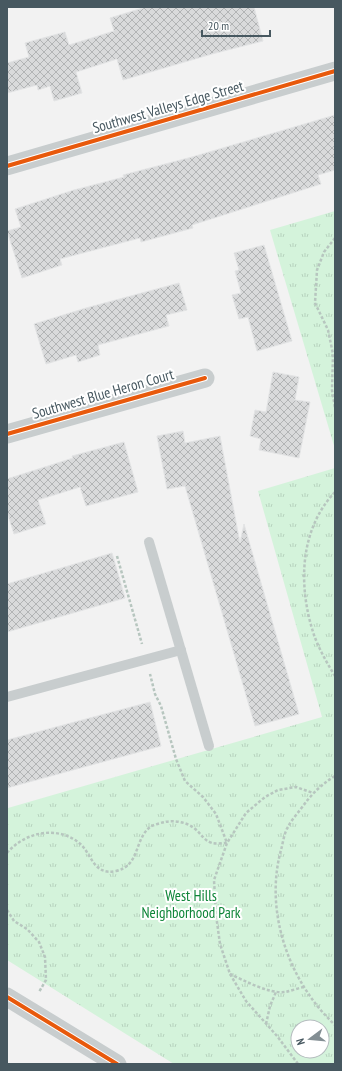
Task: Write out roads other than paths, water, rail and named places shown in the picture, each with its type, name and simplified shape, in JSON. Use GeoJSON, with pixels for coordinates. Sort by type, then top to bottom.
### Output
{"type":"FeatureCollection","features":[{"type":"Feature","properties":{"kind":"street","name":"Southwest Valleys Edge Street"},"geometry":{"type":"LineString","coordinates":[[7,166],[335,71]]}},
{"type":"Feature","properties":{"kind":"street","name":"Southwest Blue Heron Court"},"geometry":{"type":"LineString","coordinates":[[7,434],[205,378]]}},
{"type":"Feature","properties":{"kind":"street"},"geometry":{"type":"LineString","coordinates":[[7,997],[117,1064]]}},
{"type":"Feature","properties":{"kind":"lane"},"geometry":{"type":"LineString","coordinates":[[149,542],[209,746]]}},
{"type":"Feature","properties":{"kind":"lane"},"geometry":{"type":"LineString","coordinates":[[7,698],[181,650]]}},
{"type":"Feature","properties":{"kind":"park label","name":"West Hills Neighborhood Park"},"geometry":{"type":"Point","coordinates":[191,904]}}]}
